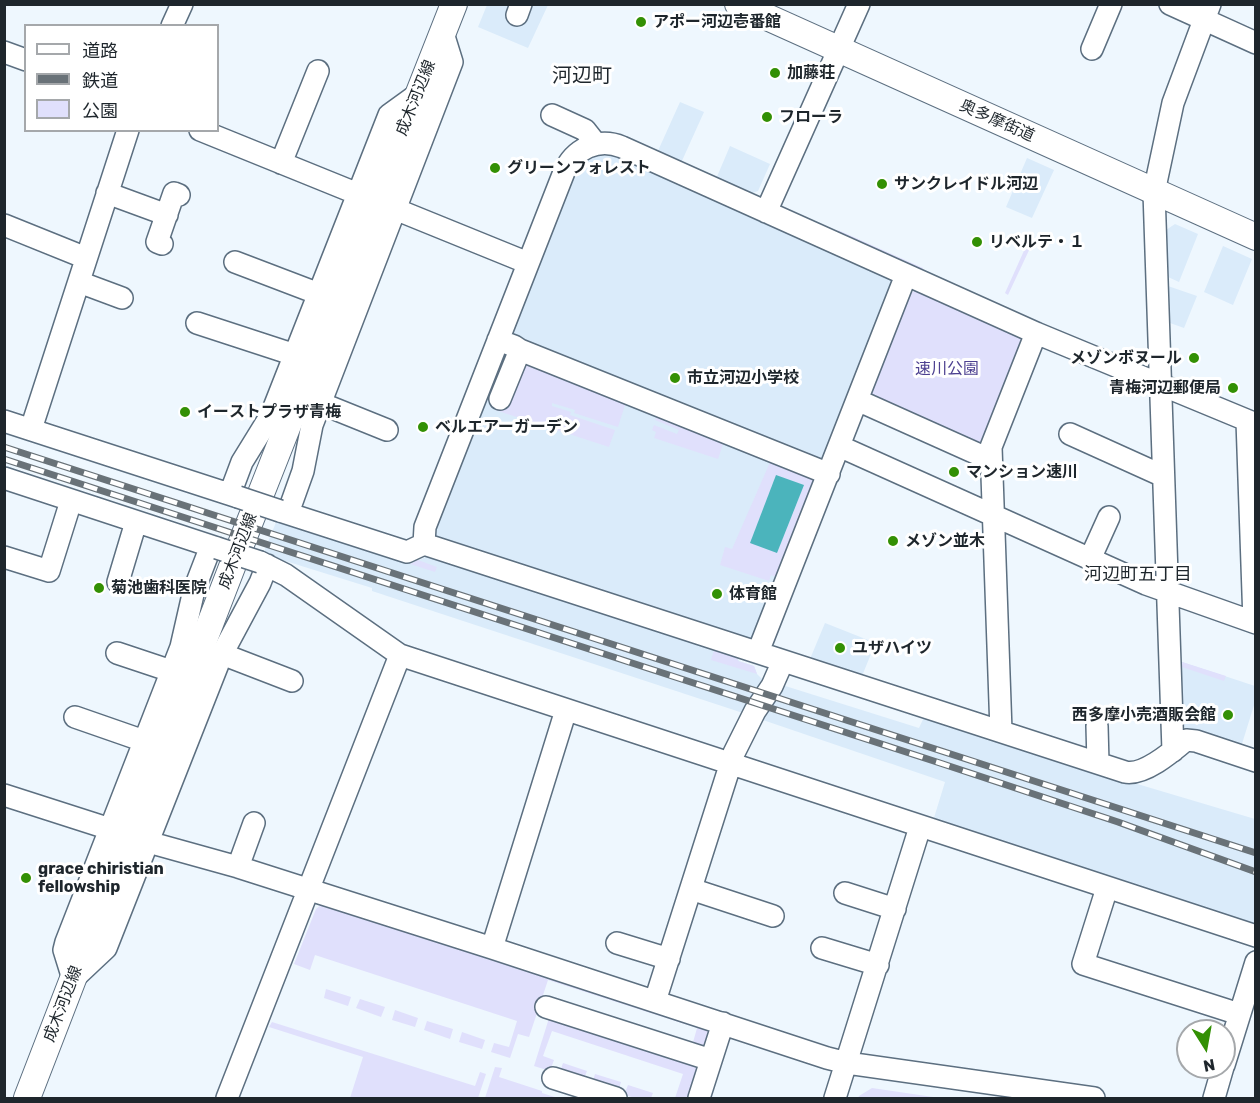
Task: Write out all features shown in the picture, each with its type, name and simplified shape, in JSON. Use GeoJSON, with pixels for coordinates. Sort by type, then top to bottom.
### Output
{"type":"FeatureCollection","features":[{"type":"Feature","properties":{"kind":"main road","name":"成木河辺線"},"geometry":{"type":"LineString","coordinates":[[27,1098],[121,852],[454,4]]}},
{"type":"Feature","properties":{"kind":"main road","name":"奥多摩街道"},"geometry":{"type":"LineString","coordinates":[[738,4],[1256,237]]}},
{"type":"Feature","properties":{"kind":"street"},"geometry":{"type":"LineString","coordinates":[[173,24],[182,4]]}},
{"type":"Feature","properties":{"kind":"street"},"geometry":{"type":"LineString","coordinates":[[766,212],[859,4]]}},
{"type":"Feature","properties":{"kind":"street"},"geometry":{"type":"LineString","coordinates":[[1092,49],[1111,4]]}},
{"type":"Feature","properties":{"kind":"street"},"geometry":{"type":"LineString","coordinates":[[1170,4],[1208,12],[1256,43]]}},
{"type":"Feature","properties":{"kind":"street"},"geometry":{"type":"LineString","coordinates":[[1173,751],[1154,192],[1173,103],[1208,12]]}},
{"type":"Feature","properties":{"kind":"street"},"geometry":{"type":"LineString","coordinates":[[284,512],[303,471],[308,453],[308,437],[320,403],[452,62],[443,33]]}},
{"type":"Feature","properties":{"kind":"street"},"geometry":{"type":"LineString","coordinates":[[4,52],[24,59]]}},
{"type":"Feature","properties":{"kind":"street"},"geometry":{"type":"LineString","coordinates":[[281,163],[318,71]]}},
{"type":"Feature","properties":{"kind":"street"},"geometry":{"type":"LineString","coordinates":[[234,495],[242,462],[271,415],[389,114],[418,94]]}},
{"type":"Feature","properties":{"kind":"street"},"geometry":{"type":"LineString","coordinates":[[552,115],[585,130],[596,144]]}},
{"type":"Feature","properties":{"kind":"street"},"geometry":{"type":"LineString","coordinates":[[31,429],[127,132]]}},
{"type":"Feature","properties":{"kind":"street"},"geometry":{"type":"LineString","coordinates":[[205,132],[358,194]]}},
{"type":"Feature","properties":{"kind":"street"},"geometry":{"type":"LineString","coordinates":[[424,544],[425,527],[568,164],[578,153],[596,144],[618,145],[1036,333],[1251,422],[1255,622],[1167,592],[839,446]]}},
{"type":"Feature","properties":{"kind":"street"},"geometry":{"type":"LineString","coordinates":[[107,193],[167,215]]}},
{"type":"Feature","properties":{"kind":"street"},"geometry":{"type":"LineString","coordinates":[[162,244],[157,242],[174,194],[179,195]]}},
{"type":"Feature","properties":{"kind":"street"},"geometry":{"type":"LineString","coordinates":[[395,210],[528,263]]}},
{"type":"Feature","properties":{"kind":"street"},"geometry":{"type":"LineString","coordinates":[[4,225],[86,258]]}},
{"type":"Feature","properties":{"kind":"street"},"geometry":{"type":"LineString","coordinates":[[235,262],[319,294]]}},
{"type":"Feature","properties":{"kind":"street"},"geometry":{"type":"LineString","coordinates":[[758,652],[906,275]]}},
{"type":"Feature","properties":{"kind":"street"},"geometry":{"type":"LineString","coordinates":[[79,282],[122,298]]}},
{"type":"Feature","properties":{"kind":"street"},"geometry":{"type":"LineString","coordinates":[[197,323],[295,355]]}},
{"type":"Feature","properties":{"kind":"street"},"geometry":{"type":"LineString","coordinates":[[1001,731],[991,447],[1036,333]]}},
{"type":"Feature","properties":{"kind":"street"},"geometry":{"type":"LineString","coordinates":[[498,340],[828,474]]}},
{"type":"Feature","properties":{"kind":"street"},"geometry":{"type":"LineString","coordinates":[[500,399],[520,350]]}},
{"type":"Feature","properties":{"kind":"street"},"geometry":{"type":"LineString","coordinates":[[320,403],[387,430]]}},
{"type":"Feature","properties":{"kind":"street"},"geometry":{"type":"LineString","coordinates":[[857,403],[866,404],[991,460]]}},
{"type":"Feature","properties":{"kind":"street"},"geometry":{"type":"LineString","coordinates":[[4,421],[407,552],[424,544],[1132,773],[1173,751],[1186,740],[1196,741],[1256,761]]}},
{"type":"Feature","properties":{"kind":"street"},"geometry":{"type":"LineString","coordinates":[[1070,434],[1163,476]]}},
{"type":"Feature","properties":{"kind":"street"},"geometry":{"type":"LineString","coordinates":[[5,482],[264,563],[286,575],[400,655],[1256,936]]}},
{"type":"Feature","properties":{"kind":"street"},"geometry":{"type":"LineString","coordinates":[[4,557],[49,571],[71,501]]}},
{"type":"Feature","properties":{"kind":"street"},"geometry":{"type":"LineString","coordinates":[[1090,559],[1109,517]]}},
{"type":"Feature","properties":{"kind":"street"},"geometry":{"type":"LineString","coordinates":[[118,582],[136,522]]}},
{"type":"Feature","properties":{"kind":"street"},"geometry":{"type":"LineString","coordinates":[[214,547],[194,590],[181,647],[66,942],[64,950],[73,979],[106,948],[222,654],[260,583],[264,563]]}},
{"type":"Feature","properties":{"kind":"street"},"geometry":{"type":"LineString","coordinates":[[117,653],[171,671]]}},
{"type":"Feature","properties":{"kind":"street"},"geometry":{"type":"LineString","coordinates":[[222,654],[292,681]]}},
{"type":"Feature","properties":{"kind":"street"},"geometry":{"type":"LineString","coordinates":[[226,1098],[400,655]]}},
{"type":"Feature","properties":{"kind":"street"},"geometry":{"type":"LineString","coordinates":[[655,1001],[731,764],[755,711],[772,686],[783,660]]}},
{"type":"Feature","properties":{"kind":"street"},"geometry":{"type":"LineString","coordinates":[[492,948],[566,710]]}},
{"type":"Feature","properties":{"kind":"street"},"geometry":{"type":"LineString","coordinates":[[75,717],[144,741]]}},
{"type":"Feature","properties":{"kind":"street"},"geometry":{"type":"LineString","coordinates":[[1097,726],[1098,763]]}},
{"type":"Feature","properties":{"kind":"street"},"geometry":{"type":"LineString","coordinates":[[4,795],[110,829]]}},
{"type":"Feature","properties":{"kind":"street"},"geometry":{"type":"LineString","coordinates":[[238,867],[254,823]]}},
{"type":"Feature","properties":{"kind":"street"},"geometry":{"type":"LineString","coordinates":[[835,1098],[920,827]]}},
{"type":"Feature","properties":{"kind":"street"},"geometry":{"type":"LineString","coordinates":[[148,842],[238,867],[847,1063],[1094,1098]]}},
{"type":"Feature","properties":{"kind":"street"},"geometry":{"type":"LineString","coordinates":[[1107,888],[1083,964],[1239,1014]]}},
{"type":"Feature","properties":{"kind":"street"},"geometry":{"type":"LineString","coordinates":[[691,889],[773,916]]}},
{"type":"Feature","properties":{"kind":"street"},"geometry":{"type":"LineString","coordinates":[[844,893],[895,909]]}},
{"type":"Feature","properties":{"kind":"street"},"geometry":{"type":"LineString","coordinates":[[617,943],[669,959]]}},
{"type":"Feature","properties":{"kind":"street"},"geometry":{"type":"LineString","coordinates":[[822,948],[878,965]]}},
{"type":"Feature","properties":{"kind":"street"},"geometry":{"type":"LineString","coordinates":[[1236,1024],[1256,962]]}},
{"type":"Feature","properties":{"kind":"street"},"geometry":{"type":"LineString","coordinates":[[546,1007],[711,1060]]}},
{"type":"Feature","properties":{"kind":"street"},"geometry":{"type":"LineString","coordinates":[[699,1098],[723,1023]]}},
{"type":"Feature","properties":{"kind":"street"},"geometry":{"type":"LineString","coordinates":[[553,1078],[578,1093],[616,1098]]}},
{"type":"Feature","properties":{"kind":"street"},"geometry":{"type":"LineString","coordinates":[[1214,1098],[1220,1079]]}},
{"type":"Feature","properties":{"kind":"shaded area"},"geometry":{"type":"Polygon","coordinates":[[[487,5],[548,5],[528,48],[478,27],[487,5]]]}},
{"type":"Feature","properties":{"kind":"shaded area"},"geometry":{"type":"Polygon","coordinates":[[[680,102],[704,112],[681,163],[657,153],[680,102]]]}},
{"type":"Feature","properties":{"kind":"shaded area"},"geometry":{"type":"Polygon","coordinates":[[[730,146],[770,164],[758,191],[749,194],[716,179],[730,146]]]}},
{"type":"Feature","properties":{"kind":"shaded area","name":"市立河辺小学校"},"geometry":{"type":"Polygon","coordinates":[[[610,151],[891,277],[894,286],[757,635],[749,639],[437,538],[433,530],[575,171],[588,157],[610,151]]]}},
{"type":"Feature","properties":{"kind":"shaded area"},"geometry":{"type":"Polygon","coordinates":[[[1027,158],[1054,170],[1032,218],[1006,207],[1027,158]]]}},
{"type":"Feature","properties":{"kind":"shaded area"},"geometry":{"type":"Polygon","coordinates":[[[1175,224],[1198,234],[1179,282],[1168,277],[1166,230],[1175,224]]]}},
{"type":"Feature","properties":{"kind":"shaded area"},"geometry":{"type":"Polygon","coordinates":[[[1223,246],[1252,259],[1233,305],[1204,292],[1223,246]]]}},
{"type":"Feature","properties":{"kind":"shaded area"},"geometry":{"type":"Polygon","coordinates":[[[1168,286],[1197,296],[1184,328],[1170,323],[1168,286]]]}},
{"type":"Feature","properties":{"kind":"shaded area"},"geometry":{"type":"Polygon","coordinates":[[[277,520],[410,564],[430,555],[736,653],[739,661],[754,666],[757,674],[765,682],[746,714],[372,591],[372,588],[263,554],[277,520]]]}},
{"type":"Feature","properties":{"kind":"shaded area","name":"ユザハイツ"},"geometry":{"type":"Polygon","coordinates":[[[825,623],[868,640],[873,649],[862,676],[810,659],[825,623]]]}},
{"type":"Feature","properties":{"kind":"shaded area","name":"西多摩小売酒販会館"},"geometry":{"type":"Polygon","coordinates":[[[1179,661],[1255,686],[1255,702],[1241,747],[1186,729],[1181,722],[1179,661]]]}},
{"type":"Feature","properties":{"kind":"shaded area"},"geometry":{"type":"Polygon","coordinates":[[[779,684],[919,728],[925,715],[1134,783],[1255,819],[1255,928],[933,821],[945,782],[757,718],[779,684]]]}},
{"type":"Feature","properties":{"kind":"green space"},"geometry":{"type":"Polygon","coordinates":[[[838,230],[923,268],[922,272],[837,233],[838,230]]]}},
{"type":"Feature","properties":{"kind":"green space"},"geometry":{"type":"Polygon","coordinates":[[[1027,244],[1031,246],[1008,295],[1005,293],[1027,244]]]}},
{"type":"Feature","properties":{"kind":"green space","name":"速川公園"},"geometry":{"type":"Polygon","coordinates":[[[919,289],[1021,335],[1024,343],[982,443],[974,448],[874,403],[870,394],[910,293],[919,289]]]}},
{"type":"Feature","properties":{"kind":"green space"},"geometry":{"type":"Polygon","coordinates":[[[523,361],[626,402],[618,427],[574,413],[575,410],[552,403],[552,406],[571,412],[570,415],[615,430],[609,447],[495,410],[523,361]]]}},
{"type":"Feature","properties":{"kind":"green space"},"geometry":{"type":"Polygon","coordinates":[[[657,414],[724,441],[718,459],[654,438],[656,432],[652,430],[654,425],[677,434],[679,430],[655,420],[657,414]]]}},
{"type":"Feature","properties":{"kind":"green space"},"geometry":{"type":"Polygon","coordinates":[[[771,460],[818,478],[779,578],[771,575],[769,581],[720,565],[725,547],[732,549],[771,460]]]}},
{"type":"Feature","properties":{"kind":"green space"},"geometry":{"type":"Polygon","coordinates":[[[418,560],[437,567],[435,572],[410,564],[418,560]]]}},
{"type":"Feature","properties":{"kind":"green space"},"geometry":{"type":"Polygon","coordinates":[[[715,647],[736,653],[738,661],[754,666],[757,674],[711,660],[715,647]]]}},
{"type":"Feature","properties":{"kind":"green space"},"geometry":{"type":"Polygon","coordinates":[[[1179,661],[1226,676],[1224,681],[1179,666],[1179,661]]]}},
{"type":"Feature","properties":{"kind":"green space"},"geometry":{"type":"Polygon","coordinates":[[[322,904],[538,972],[708,1030],[710,1035],[707,1045],[700,1048],[692,1046],[697,1028],[548,980],[529,1037],[518,1034],[510,1058],[491,1052],[494,1043],[509,1047],[517,1021],[315,955],[310,970],[294,964],[316,909],[322,904]]]}},
{"type":"Feature","properties":{"kind":"green space"},"geometry":{"type":"Polygon","coordinates":[[[326,989],[351,997],[348,1006],[324,998],[326,989]]]}},
{"type":"Feature","properties":{"kind":"green space"},"geometry":{"type":"Polygon","coordinates":[[[360,999],[385,1007],[381,1017],[356,1008],[360,999]]]}},
{"type":"Feature","properties":{"kind":"green space"},"geometry":{"type":"Polygon","coordinates":[[[395,1010],[418,1018],[415,1027],[392,1020],[395,1010]]]}},
{"type":"Feature","properties":{"kind":"green space"},"geometry":{"type":"Polygon","coordinates":[[[550,1015],[696,1062],[699,1069],[689,1098],[675,1098],[683,1074],[552,1031],[543,1056],[554,1060],[550,1071],[534,1066],[550,1015]]]}},
{"type":"Feature","properties":{"kind":"green space"},"geometry":{"type":"Polygon","coordinates":[[[427,1021],[453,1029],[450,1039],[424,1030],[427,1021]]]}},
{"type":"Feature","properties":{"kind":"green space"},"geometry":{"type":"Polygon","coordinates":[[[272,1022],[475,1086],[480,1072],[486,1074],[478,1098],[350,1098],[363,1057],[269,1027],[272,1022]]]}},
{"type":"Feature","properties":{"kind":"green space"},"geometry":{"type":"Polygon","coordinates":[[[462,1032],[485,1040],[482,1049],[459,1042],[462,1032]]]}},
{"type":"Feature","properties":{"kind":"green space"},"geometry":{"type":"Polygon","coordinates":[[[563,1063],[587,1071],[583,1081],[559,1074],[563,1063]]]}},
{"type":"Feature","properties":{"kind":"green space"},"geometry":{"type":"Polygon","coordinates":[[[495,1067],[502,1068],[499,1077],[558,1098],[485,1098],[495,1067]]]}},
{"type":"Feature","properties":{"kind":"green space"},"geometry":{"type":"Polygon","coordinates":[[[595,1074],[621,1082],[618,1092],[592,1084],[595,1074]]]}},
{"type":"Feature","properties":{"kind":"green space"},"geometry":{"type":"Polygon","coordinates":[[[628,1085],[653,1093],[651,1098],[624,1095],[628,1085]]]}},
{"type":"Feature","properties":{"kind":"green space"},"geometry":{"type":"Polygon","coordinates":[[[872,1088],[940,1098],[858,1098],[872,1088]]]}},
{"type":"Feature","properties":{"kind":"water"},"geometry":{"type":"Polygon","coordinates":[[[776,475],[804,485],[777,553],[750,543],[776,475]]]}},
{"type":"Feature","properties":{"kind":"railway"},"geometry":{"type":"LineString","coordinates":[[4,447],[1256,853]]}},
{"type":"Feature","properties":{"kind":"railway"},"geometry":{"type":"LineString","coordinates":[[4,459],[943,764],[1118,822],[1256,872]]}},
{"type":"Feature","properties":{"kind":"place","name":"アポー河辺壱番館"},"geometry":{"type":"Point","coordinates":[641,22]}},
{"type":"Feature","properties":{"kind":"place","name":"加藤荘"},"geometry":{"type":"Point","coordinates":[775,73]}},
{"type":"Feature","properties":{"kind":"place","name":"フローラ"},"geometry":{"type":"Point","coordinates":[767,117]}},
{"type":"Feature","properties":{"kind":"place","name":"グリーンフォレスト"},"geometry":{"type":"Point","coordinates":[495,168]}},
{"type":"Feature","properties":{"kind":"place","name":"サンクレイドル河辺"},"geometry":{"type":"Point","coordinates":[882,184]}},
{"type":"Feature","properties":{"kind":"place","name":"リベルテ・１"},"geometry":{"type":"Point","coordinates":[977,242]}},
{"type":"Feature","properties":{"kind":"place","name":"メゾンボヌール"},"geometry":{"type":"Point","coordinates":[1194,358]}},
{"type":"Feature","properties":{"kind":"place","name":"市立河辺小学校"},"geometry":{"type":"Point","coordinates":[675,378]}},
{"type":"Feature","properties":{"kind":"place","name":"青梅河辺郵便局"},"geometry":{"type":"Point","coordinates":[1233,388]}},
{"type":"Feature","properties":{"kind":"place","name":"イーストプラザ青梅"},"geometry":{"type":"Point","coordinates":[185,412]}},
{"type":"Feature","properties":{"kind":"place","name":"ベルエアーガーデン"},"geometry":{"type":"Point","coordinates":[423,427]}},
{"type":"Feature","properties":{"kind":"place","name":"マンション速川"},"geometry":{"type":"Point","coordinates":[954,472]}},
{"type":"Feature","properties":{"kind":"place","name":"メゾン並木"},"geometry":{"type":"Point","coordinates":[893,541]}},
{"type":"Feature","properties":{"kind":"place","name":"菊池歯科医院"},"geometry":{"type":"Point","coordinates":[99,588]}},
{"type":"Feature","properties":{"kind":"place","name":"体育館"},"geometry":{"type":"Point","coordinates":[717,594]}},
{"type":"Feature","properties":{"kind":"place","name":"ユザハイツ"},"geometry":{"type":"Point","coordinates":[840,648]}},
{"type":"Feature","properties":{"kind":"place","name":"西多摩小売酒販会館"},"geometry":{"type":"Point","coordinates":[1228,715]}},
{"type":"Feature","properties":{"kind":"place","name":"grace chiristian fellowship"},"geometry":{"type":"Point","coordinates":[26,878]}},
{"type":"Feature","properties":{"kind":"district","name":"河辺町"},"geometry":{"type":"Point","coordinates":[582,76]}},
{"type":"Feature","properties":{"kind":"district","name":"河辺町五丁目"},"geometry":{"type":"Point","coordinates":[1138,575]}}]}
